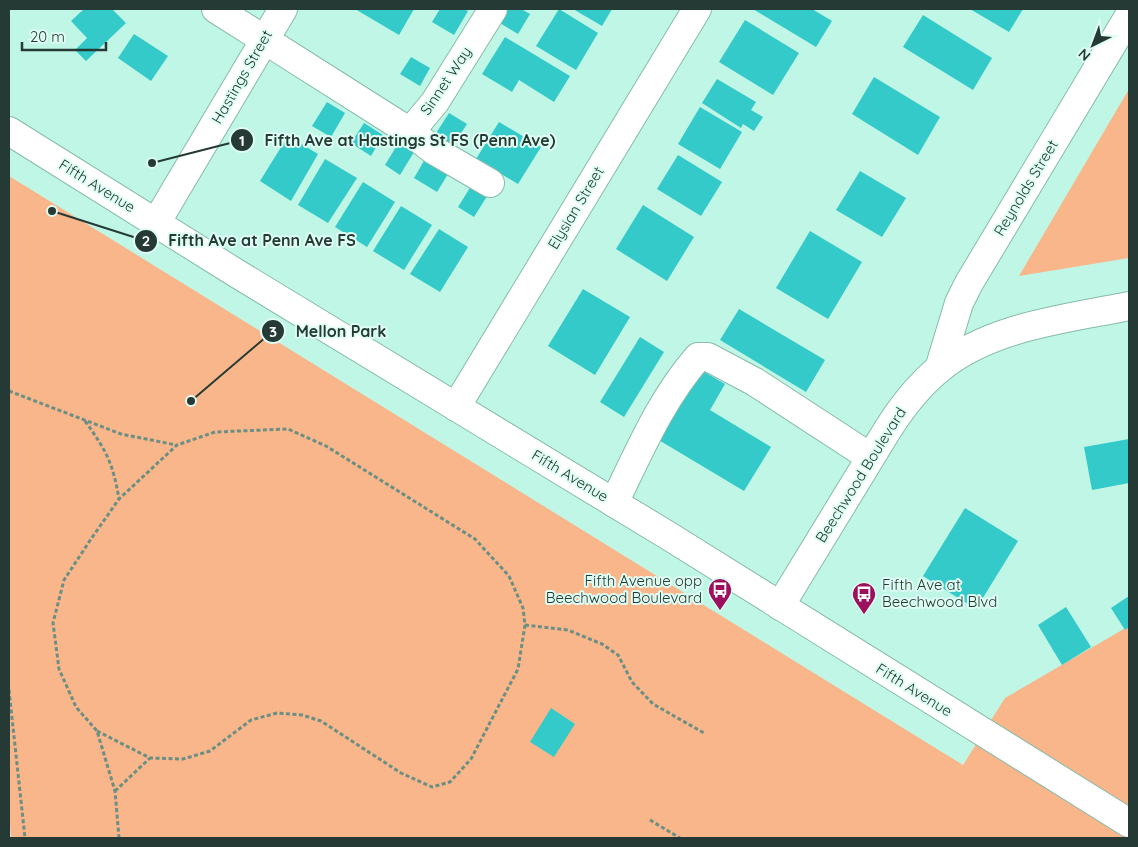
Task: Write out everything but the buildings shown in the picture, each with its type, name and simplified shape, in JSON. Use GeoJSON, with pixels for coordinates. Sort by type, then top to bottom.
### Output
{"type":"FeatureCollection","features":[{"type":"Feature","properties":{"kind":"main road"},"geometry":{"type":"LineString","coordinates":[[216,9],[410,132],[435,151],[490,183]]}},
{"type":"Feature","properties":{"kind":"main road","name":"Hastings Street"},"geometry":{"type":"LineString","coordinates":[[156,223],[283,9]]}},
{"type":"Feature","properties":{"kind":"main road","name":"Sinnet Way"},"geometry":{"type":"LineString","coordinates":[[410,132],[435,102],[493,9]]}},
{"type":"Feature","properties":{"kind":"main road","name":"Elysian Street"},"geometry":{"type":"LineString","coordinates":[[456,407],[697,9]]}},
{"type":"Feature","properties":{"kind":"main road","name":"Reynolds Street"},"geometry":{"type":"LineString","coordinates":[[939,369],[960,303],[969,283],[1129,16]]}},
{"type":"Feature","properties":{"kind":"main road"},"geometry":{"type":"LineString","coordinates":[[9,109],[53,159]]}},
{"type":"Feature","properties":{"kind":"main road","name":"Fifth Avenue"},"geometry":{"type":"LineString","coordinates":[[9,131],[614,503],[1129,823]]}},
{"type":"Feature","properties":{"kind":"main road","name":"Beechwood Boulevard"},"geometry":{"type":"LineString","coordinates":[[780,606],[901,409],[939,369],[983,343],[1010,333],[1036,325],[1129,306]]}},
{"type":"Feature","properties":{"kind":"main road"},"geometry":{"type":"LineString","coordinates":[[614,503],[644,441],[685,372],[698,357],[708,357],[755,382],[870,457]]}},
{"type":"Feature","properties":{"kind":"path"},"geometry":{"type":"LineString","coordinates":[[9,391],[121,434],[177,445]]}},
{"type":"Feature","properties":{"kind":"path"},"geometry":{"type":"LineString","coordinates":[[84,420],[105,449],[115,473],[119,499]]}},
{"type":"Feature","properties":{"kind":"path"},"geometry":{"type":"LineString","coordinates":[[288,429],[326,446],[475,539],[509,576],[523,608],[525,625],[518,669],[471,759],[450,782],[432,787],[401,773],[320,721],[302,715],[277,713],[251,720],[210,751],[182,759],[150,758],[97,731],[76,707],[58,669],[53,623],[64,580],[119,499],[177,445],[215,432],[288,429]]}},
{"type":"Feature","properties":{"kind":"path"},"geometry":{"type":"LineString","coordinates":[[525,625],[568,630],[602,644],[618,655],[632,682],[653,704],[704,733]]}},
{"type":"Feature","properties":{"kind":"path"},"geometry":{"type":"LineString","coordinates":[[9,690],[24,838]]}},
{"type":"Feature","properties":{"kind":"path"},"geometry":{"type":"LineString","coordinates":[[97,731],[115,791],[119,838]]}},
{"type":"Feature","properties":{"kind":"path"},"geometry":{"type":"LineString","coordinates":[[115,791],[150,758]]}},
{"type":"Feature","properties":{"kind":"path"},"geometry":{"type":"LineString","coordinates":[[650,820],[680,838]]}},
{"type":"Feature","properties":{"kind":"shaded area"},"geometry":{"type":"Polygon","coordinates":[[[1129,89],[1129,258],[1019,276],[1129,89]]]}},
{"type":"Feature","properties":{"kind":"shaded area"},"geometry":{"type":"Polygon","coordinates":[[[9,176],[963,765],[1005,698],[1129,626],[1129,838],[11,838],[9,813],[9,176]]]}},
{"type":"Feature","properties":{"kind":"place","name":"Fifth Ave at Hastings St FS (Penn Ave)"},"geometry":{"type":"Point","coordinates":[152,163]}},
{"type":"Feature","properties":{"kind":"place","name":"Fifth Ave at Penn Ave FS"},"geometry":{"type":"Point","coordinates":[52,211]}},
{"type":"Feature","properties":{"kind":"place","name":"Mellon Park"},"geometry":{"type":"Point","coordinates":[191,401]}},
{"type":"Feature","properties":{"kind":"place","name":"Fifth Avenue opp Beechwood Boulevard"},"geometry":{"type":"Point","coordinates":[720,611]}},
{"type":"Feature","properties":{"kind":"place","name":"Fifth Ave at Beechwood Blvd"},"geometry":{"type":"Point","coordinates":[864,615]}}]}
